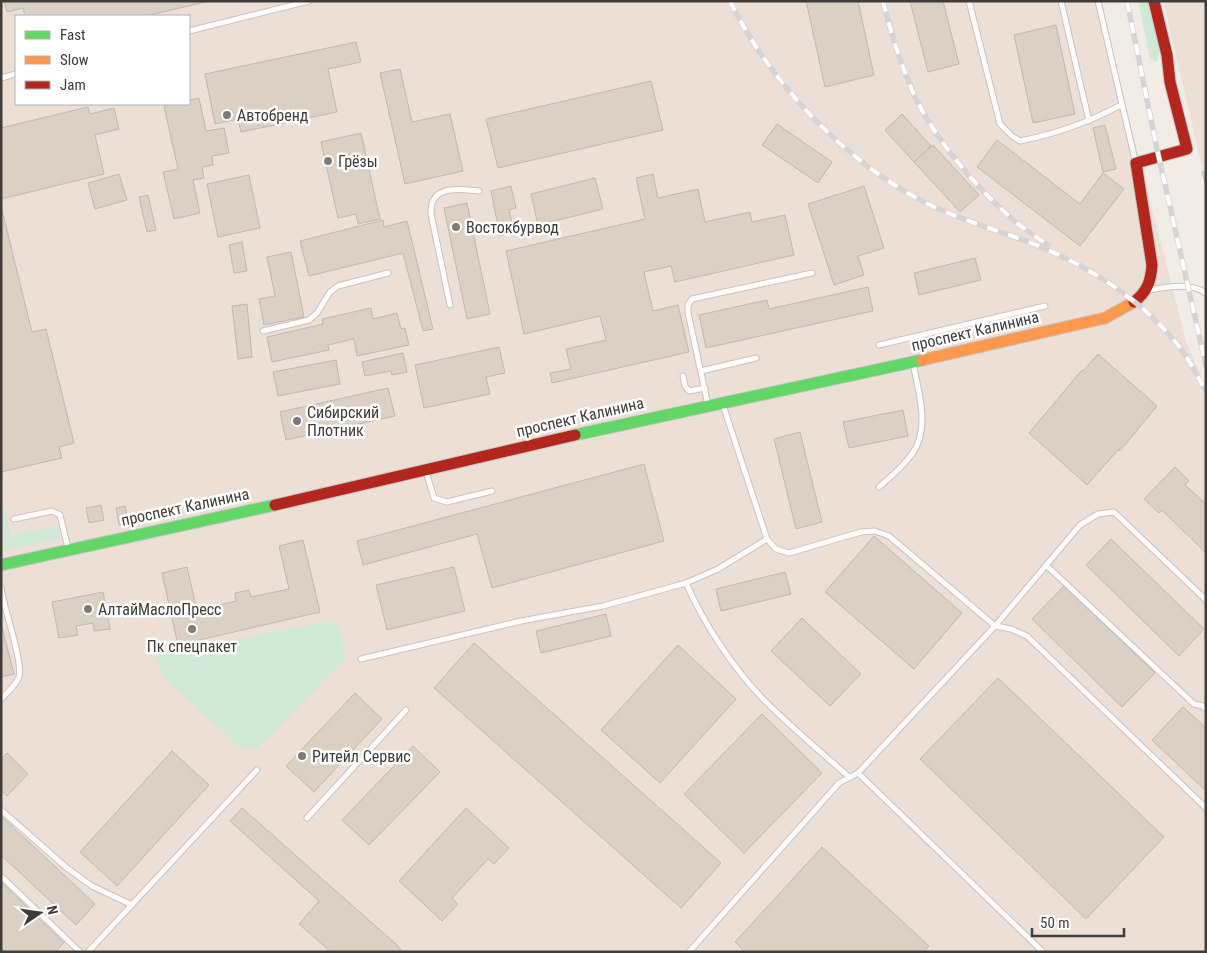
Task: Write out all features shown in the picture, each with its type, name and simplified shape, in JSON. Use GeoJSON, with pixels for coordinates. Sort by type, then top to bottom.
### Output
{"type":"FeatureCollection","features":[{"type":"Feature","properties":{"kind":"street"},"geometry":{"type":"LineString","coordinates":[[1146,291],[1150,279],[1152,257],[1136,163],[1187,149],[1170,82],[1167,55],[1154,1]]}},
{"type":"Feature","properties":{"kind":"street","name":"проспект Калинина"},"geometry":{"type":"LineString","coordinates":[[1,565],[288,502],[722,402],[913,362],[1105,318],[1136,302],[1146,291]]}},
{"type":"Feature","properties":{"kind":"lane"},"geometry":{"type":"LineString","coordinates":[[190,31],[309,1]]}},
{"type":"Feature","properties":{"kind":"lane"},"geometry":{"type":"LineString","coordinates":[[969,1],[1000,124],[1012,136],[1020,141],[1047,136],[1089,121],[1122,105]]}},
{"type":"Feature","properties":{"kind":"lane"},"geometry":{"type":"LineString","coordinates":[[1061,1],[1089,121]]}},
{"type":"Feature","properties":{"kind":"lane"},"geometry":{"type":"LineString","coordinates":[[1098,1],[1136,163]]}},
{"type":"Feature","properties":{"kind":"lane"},"geometry":{"type":"LineString","coordinates":[[1,78],[15,74]]}},
{"type":"Feature","properties":{"kind":"lane"},"geometry":{"type":"LineString","coordinates":[[450,305],[431,214],[433,201],[441,192],[456,189],[479,191]]}},
{"type":"Feature","properties":{"kind":"lane"},"geometry":{"type":"LineString","coordinates":[[263,331],[309,320],[317,312],[330,292],[338,286],[388,273]]}},
{"type":"Feature","properties":{"kind":"lane"},"geometry":{"type":"LineString","coordinates":[[708,406],[688,313],[688,304],[692,299],[812,273]]}},
{"type":"Feature","properties":{"kind":"lane"},"geometry":{"type":"LineString","coordinates":[[1146,291],[1187,286],[1200,289],[1206,293]]}},
{"type":"Feature","properties":{"kind":"lane"},"geometry":{"type":"LineString","coordinates":[[879,345],[1045,306]]}},
{"type":"Feature","properties":{"kind":"lane"},"geometry":{"type":"LineString","coordinates":[[701,371],[756,358]]}},
{"type":"Feature","properties":{"kind":"lane"},"geometry":{"type":"LineString","coordinates":[[879,487],[904,464],[913,453],[920,439],[921,408],[913,362]]}},
{"type":"Feature","properties":{"kind":"lane"},"geometry":{"type":"LineString","coordinates":[[683,376],[685,386],[689,391],[705,388]]}},
{"type":"Feature","properties":{"kind":"lane"},"geometry":{"type":"LineString","coordinates":[[722,402],[767,539],[776,549],[789,553],[861,532],[875,531],[889,536],[995,626],[1011,629],[1027,636],[1206,808]]}},
{"type":"Feature","properties":{"kind":"lane"},"geometry":{"type":"LineString","coordinates":[[425,470],[434,498],[447,502],[492,491]]}},
{"type":"Feature","properties":{"kind":"lane"},"geometry":{"type":"LineString","coordinates":[[14,519],[52,511],[60,515],[68,550]]}},
{"type":"Feature","properties":{"kind":"lane"},"geometry":{"type":"LineString","coordinates":[[689,952],[839,783],[858,773],[995,626],[1080,525],[1098,514],[1114,512],[1206,600]]}},
{"type":"Feature","properties":{"kind":"lane"},"geometry":{"type":"LineString","coordinates":[[361,660],[521,621],[603,606],[686,583],[718,569],[767,539]]}},
{"type":"Feature","properties":{"kind":"lane"},"geometry":{"type":"LineString","coordinates":[[1046,565],[1194,704],[1203,706],[1206,709]]}},
{"type":"Feature","properties":{"kind":"lane"},"geometry":{"type":"LineString","coordinates":[[686,583],[696,606],[732,661],[764,699],[849,777]]}},
{"type":"Feature","properties":{"kind":"lane"},"geometry":{"type":"LineString","coordinates":[[1,588],[20,676],[17,682],[1,698]]}},
{"type":"Feature","properties":{"kind":"lane"},"geometry":{"type":"LineString","coordinates":[[307,818],[406,710]]}},
{"type":"Feature","properties":{"kind":"lane"},"geometry":{"type":"LineString","coordinates":[[88,952],[257,770]]}},
{"type":"Feature","properties":{"kind":"lane"},"geometry":{"type":"LineString","coordinates":[[858,773],[1043,952]]}},
{"type":"Feature","properties":{"kind":"lane"},"geometry":{"type":"LineString","coordinates":[[1,810],[67,868],[92,886],[132,904]]}},
{"type":"Feature","properties":{"kind":"lane"},"geometry":{"type":"LineString","coordinates":[[1,876],[80,952]]}},
{"type":"Feature","properties":{"kind":"shaded area"},"geometry":{"type":"Polygon","coordinates":[[[1,1],[1099,1],[1186,341],[1206,387],[1206,952],[1,952],[1,1]]]}},
{"type":"Feature","properties":{"kind":"shaded area"},"geometry":{"type":"Polygon","coordinates":[[[1163,1],[1206,1],[1206,186],[1194,132],[1163,1]]]}},
{"type":"Feature","properties":{"kind":"green space"},"geometry":{"type":"Polygon","coordinates":[[[1138,1],[1150,1],[1159,40],[1157,62],[1150,59],[1138,1]]]}},
{"type":"Feature","properties":{"kind":"green space"},"geometry":{"type":"Polygon","coordinates":[[[4,507],[11,536],[57,526],[60,538],[1,551],[1,508],[4,507]]]}},
{"type":"Feature","properties":{"kind":"green space"},"geometry":{"type":"Polygon","coordinates":[[[329,621],[339,628],[346,658],[258,748],[241,748],[163,677],[155,656],[329,621]]]}},
{"type":"Feature","properties":{"kind":"building"},"geometry":{"type":"Polygon","coordinates":[[[4,1],[210,1],[150,15],[25,15],[23,8],[7,12],[4,1]]]}},
{"type":"Feature","properties":{"kind":"building"},"geometry":{"type":"Polygon","coordinates":[[[806,1],[858,1],[874,75],[825,87],[806,1]]]}},
{"type":"Feature","properties":{"kind":"building"},"geometry":{"type":"Polygon","coordinates":[[[910,1],[943,1],[959,64],[928,72],[910,1]]]}},
{"type":"Feature","properties":{"kind":"building"},"geometry":{"type":"Polygon","coordinates":[[[1056,25],[1075,114],[1033,123],[1014,35],[1056,25]]]}},
{"type":"Feature","properties":{"kind":"building"},"geometry":{"type":"Polygon","coordinates":[[[356,42],[361,62],[328,69],[337,112],[241,132],[238,119],[215,124],[205,74],[356,42]]]}},
{"type":"Feature","properties":{"kind":"building"},"geometry":{"type":"Polygon","coordinates":[[[400,69],[412,122],[450,114],[463,171],[405,184],[380,73],[400,69]]]}},
{"type":"Feature","properties":{"kind":"building"},"geometry":{"type":"Polygon","coordinates":[[[651,81],[663,130],[498,168],[486,119],[651,81]]]}},
{"type":"Feature","properties":{"kind":"building"},"geometry":{"type":"Polygon","coordinates":[[[199,98],[206,131],[224,128],[229,153],[212,156],[213,165],[202,167],[204,178],[193,180],[200,213],[174,219],[163,172],[178,169],[164,106],[190,105],[190,100],[199,98]]]}},
{"type":"Feature","properties":{"kind":"building"},"geometry":{"type":"Polygon","coordinates":[[[88,107],[90,114],[114,108],[119,129],[95,135],[104,174],[1,199],[1,128],[88,107]]]}},
{"type":"Feature","properties":{"kind":"building"},"geometry":{"type":"Polygon","coordinates":[[[902,114],[931,146],[914,162],[885,130],[902,114]]]}},
{"type":"Feature","properties":{"kind":"building"},"geometry":{"type":"Polygon","coordinates":[[[777,124],[832,162],[818,183],[762,145],[777,124]]]}},
{"type":"Feature","properties":{"kind":"building"},"geometry":{"type":"Polygon","coordinates":[[[1105,125],[1116,169],[1103,172],[1093,128],[1105,125]]]}},
{"type":"Feature","properties":{"kind":"building"},"geometry":{"type":"Polygon","coordinates":[[[361,133],[380,219],[358,224],[356,214],[338,218],[321,142],[361,133]]]}},
{"type":"Feature","properties":{"kind":"building"},"geometry":{"type":"Polygon","coordinates":[[[997,140],[1080,204],[1103,173],[1124,189],[1080,246],[977,167],[997,140]]]}},
{"type":"Feature","properties":{"kind":"building"},"geometry":{"type":"Polygon","coordinates":[[[933,145],[979,195],[960,212],[914,162],[933,145]]]}},
{"type":"Feature","properties":{"kind":"building"},"geometry":{"type":"Polygon","coordinates":[[[1206,171],[1206,186],[1202,172],[1206,171]]]}},
{"type":"Feature","properties":{"kind":"building"},"geometry":{"type":"Polygon","coordinates":[[[119,174],[127,200],[95,209],[88,183],[119,174]]]}},
{"type":"Feature","properties":{"kind":"building"},"geometry":{"type":"Polygon","coordinates":[[[653,174],[658,198],[698,189],[705,222],[750,212],[752,222],[785,215],[794,255],[675,282],[671,266],[644,272],[653,311],[678,305],[689,352],[552,383],[550,373],[571,369],[566,349],[606,340],[600,316],[524,334],[506,251],[645,219],[636,178],[653,174]]]}},
{"type":"Feature","properties":{"kind":"building"},"geometry":{"type":"Polygon","coordinates":[[[249,175],[260,228],[218,237],[207,184],[249,175]]]}},
{"type":"Feature","properties":{"kind":"building"},"geometry":{"type":"Polygon","coordinates":[[[595,178],[603,209],[538,225],[531,194],[595,178]]]}},
{"type":"Feature","properties":{"kind":"building"},"geometry":{"type":"Polygon","coordinates":[[[511,186],[516,208],[509,210],[514,232],[500,236],[491,191],[511,186]]]}},
{"type":"Feature","properties":{"kind":"building"},"geometry":{"type":"Polygon","coordinates":[[[864,186],[884,248],[858,256],[864,275],[834,285],[808,204],[864,186]]]}},
{"type":"Feature","properties":{"kind":"building"},"geometry":{"type":"Polygon","coordinates":[[[148,195],[156,230],[147,232],[139,197],[148,195]]]}},
{"type":"Feature","properties":{"kind":"building"},"geometry":{"type":"Polygon","coordinates":[[[467,203],[490,314],[467,319],[444,208],[467,203]]]}},
{"type":"Feature","properties":{"kind":"building"},"geometry":{"type":"Polygon","coordinates":[[[1,206],[32,332],[46,329],[74,443],[59,447],[62,458],[1,472],[1,206]]]}},
{"type":"Feature","properties":{"kind":"building"},"geometry":{"type":"Polygon","coordinates":[[[383,220],[384,227],[407,221],[433,329],[423,331],[403,253],[309,276],[300,241],[383,220]]]}},
{"type":"Feature","properties":{"kind":"building"},"geometry":{"type":"Polygon","coordinates":[[[242,242],[247,271],[234,273],[229,245],[242,242]]]}},
{"type":"Feature","properties":{"kind":"building"},"geometry":{"type":"Polygon","coordinates":[[[291,252],[304,317],[264,325],[259,299],[275,296],[267,257],[291,252]]]}},
{"type":"Feature","properties":{"kind":"building"},"geometry":{"type":"Polygon","coordinates":[[[975,258],[981,280],[919,295],[914,273],[975,258]]]}},
{"type":"Feature","properties":{"kind":"building"},"geometry":{"type":"Polygon","coordinates":[[[868,287],[873,311],[706,348],[699,315],[767,300],[769,309],[868,287]]]}},
{"type":"Feature","properties":{"kind":"building"},"geometry":{"type":"Polygon","coordinates":[[[247,304],[252,357],[238,359],[232,306],[247,304]]]}},
{"type":"Feature","properties":{"kind":"building"},"geometry":{"type":"Polygon","coordinates":[[[371,308],[373,319],[397,313],[401,329],[405,328],[409,345],[357,356],[354,339],[328,345],[329,350],[272,362],[267,337],[323,324],[322,319],[371,308]]]}},
{"type":"Feature","properties":{"kind":"building"},"geometry":{"type":"Polygon","coordinates":[[[499,347],[505,373],[486,377],[490,394],[424,408],[415,365],[499,347]]]}},
{"type":"Feature","properties":{"kind":"building"},"geometry":{"type":"Polygon","coordinates":[[[403,353],[407,372],[392,375],[391,371],[365,376],[362,362],[403,353]]]}},
{"type":"Feature","properties":{"kind":"building"},"geometry":{"type":"Polygon","coordinates":[[[1098,354],[1157,406],[1120,451],[1119,449],[1087,485],[1029,433],[1082,370],[1098,354]]]}},
{"type":"Feature","properties":{"kind":"building"},"geometry":{"type":"Polygon","coordinates":[[[336,360],[340,384],[278,396],[273,372],[336,360]]]}},
{"type":"Feature","properties":{"kind":"building"},"geometry":{"type":"Polygon","coordinates":[[[388,388],[395,416],[286,440],[280,412],[388,388]]]}},
{"type":"Feature","properties":{"kind":"building"},"geometry":{"type":"Polygon","coordinates":[[[903,410],[908,436],[849,448],[843,422],[903,410]]]}},
{"type":"Feature","properties":{"kind":"building"},"geometry":{"type":"Polygon","coordinates":[[[800,432],[822,522],[796,529],[774,439],[800,432]]]}},
{"type":"Feature","properties":{"kind":"building"},"geometry":{"type":"Polygon","coordinates":[[[644,464],[664,541],[492,588],[477,534],[363,565],[357,541],[644,464]]]}},
{"type":"Feature","properties":{"kind":"building"},"geometry":{"type":"Polygon","coordinates":[[[1175,467],[1189,481],[1185,485],[1206,504],[1206,553],[1162,510],[1159,513],[1144,499],[1175,467]]]}},
{"type":"Feature","properties":{"kind":"building"},"geometry":{"type":"Polygon","coordinates":[[[101,505],[104,520],[89,523],[86,508],[101,505]]]}},
{"type":"Feature","properties":{"kind":"building"},"geometry":{"type":"Polygon","coordinates":[[[125,506],[128,523],[119,525],[116,508],[125,506]]]}},
{"type":"Feature","properties":{"kind":"building"},"geometry":{"type":"Polygon","coordinates":[[[874,536],[962,613],[914,669],[825,592],[874,536]]]}},
{"type":"Feature","properties":{"kind":"building"},"geometry":{"type":"Polygon","coordinates":[[[1111,539],[1204,629],[1179,656],[1086,565],[1111,539]]]}},
{"type":"Feature","properties":{"kind":"building"},"geometry":{"type":"Polygon","coordinates":[[[303,540],[320,612],[178,645],[162,573],[187,567],[197,610],[236,601],[235,593],[249,590],[251,597],[289,589],[279,546],[303,540]]]}},
{"type":"Feature","properties":{"kind":"building"},"geometry":{"type":"Polygon","coordinates":[[[454,567],[465,611],[387,630],[376,585],[454,567]]]}},
{"type":"Feature","properties":{"kind":"building"},"geometry":{"type":"Polygon","coordinates":[[[785,572],[791,594],[721,611],[716,589],[785,572]]]}},
{"type":"Feature","properties":{"kind":"building"},"geometry":{"type":"Polygon","coordinates":[[[1064,586],[1155,673],[1122,707],[1032,619],[1064,586]]]}},
{"type":"Feature","properties":{"kind":"building"},"geometry":{"type":"Polygon","coordinates":[[[103,592],[110,629],[94,631],[93,623],[76,626],[78,635],[59,638],[52,602],[103,592]]]}},
{"type":"Feature","properties":{"kind":"building"},"geometry":{"type":"Polygon","coordinates":[[[606,614],[611,636],[541,653],[536,631],[606,614]]]}},
{"type":"Feature","properties":{"kind":"building"},"geometry":{"type":"Polygon","coordinates":[[[802,618],[861,674],[830,706],[771,651],[802,618]]]}},
{"type":"Feature","properties":{"kind":"building"},"geometry":{"type":"Polygon","coordinates":[[[1,623],[14,674],[1,677],[1,623]]]}},
{"type":"Feature","properties":{"kind":"building"},"geometry":{"type":"Polygon","coordinates":[[[474,643],[721,863],[681,908],[434,688],[474,643]]]}},
{"type":"Feature","properties":{"kind":"building"},"geometry":{"type":"Polygon","coordinates":[[[678,645],[736,699],[660,783],[601,730],[678,645]]]}},
{"type":"Feature","properties":{"kind":"building"},"geometry":{"type":"Polygon","coordinates":[[[998,678],[1164,837],[1086,919],[920,759],[998,678]]]}},
{"type":"Feature","properties":{"kind":"building"},"geometry":{"type":"Polygon","coordinates":[[[355,693],[382,719],[314,792],[286,766],[355,693]]]}},
{"type":"Feature","properties":{"kind":"building"},"geometry":{"type":"Polygon","coordinates":[[[1183,707],[1206,728],[1206,791],[1152,740],[1183,707]]]}},
{"type":"Feature","properties":{"kind":"building"},"geometry":{"type":"Polygon","coordinates":[[[762,714],[822,773],[744,853],[684,794],[762,714]]]}},
{"type":"Feature","properties":{"kind":"building"},"geometry":{"type":"Polygon","coordinates":[[[413,746],[440,772],[369,845],[342,820],[413,746]]]}},
{"type":"Feature","properties":{"kind":"building"},"geometry":{"type":"Polygon","coordinates":[[[172,751],[209,785],[117,886],[80,852],[172,751]]]}},
{"type":"Feature","properties":{"kind":"building"},"geometry":{"type":"Polygon","coordinates":[[[7,753],[28,774],[7,796],[1,790],[1,759],[7,753]]]}},
{"type":"Feature","properties":{"kind":"building"},"geometry":{"type":"Polygon","coordinates":[[[242,808],[403,952],[331,952],[299,924],[319,901],[230,821],[242,808]]]}},
{"type":"Feature","properties":{"kind":"building"},"geometry":{"type":"Polygon","coordinates":[[[466,808],[509,848],[494,864],[488,859],[452,898],[458,904],[442,921],[399,881],[466,808]]]}},
{"type":"Feature","properties":{"kind":"building"},"geometry":{"type":"Polygon","coordinates":[[[1,816],[95,904],[76,925],[1,855],[1,816]]]}},
{"type":"Feature","properties":{"kind":"building"},"geometry":{"type":"Polygon","coordinates":[[[822,847],[929,946],[924,952],[745,952],[735,942],[822,847]]]}},
{"type":"Feature","properties":{"kind":"building"},"geometry":{"type":"Polygon","coordinates":[[[1,882],[64,943],[55,952],[5,952],[1,948],[1,882]]]}},
{"type":"Feature","properties":{"kind":"railway"},"geometry":{"type":"LineString","coordinates":[[730,1],[766,62],[789,90],[813,118],[868,167],[928,204],[1052,252],[1111,285],[1147,312],[1163,328],[1182,350],[1206,391]]}},
{"type":"Feature","properties":{"kind":"railway"},"geometry":{"type":"LineString","coordinates":[[883,1],[906,75],[916,99],[936,132],[961,166],[989,197],[1017,223],[1048,245]]}},
{"type":"Feature","properties":{"kind":"railway"},"geometry":{"type":"LineString","coordinates":[[1127,1],[1157,149],[1206,366]]}},
{"type":"Feature","properties":{"kind":"traffic: fast"},"geometry":{"type":"LineString","coordinates":[[575,435],[922,360]]}},
{"type":"Feature","properties":{"kind":"traffic: fast"},"geometry":{"type":"LineString","coordinates":[[1,565],[275,505]]}},
{"type":"Feature","properties":{"kind":"traffic: slow"},"geometry":{"type":"LineString","coordinates":[[922,360],[1105,318],[1134,302]]}},
{"type":"Feature","properties":{"kind":"traffic: jam"},"geometry":{"type":"LineString","coordinates":[[1134,302],[1148,286],[1152,265],[1136,163],[1187,149],[1170,82],[1167,55],[1154,1]]}},
{"type":"Feature","properties":{"kind":"traffic: jam"},"geometry":{"type":"LineString","coordinates":[[275,505],[575,435]]}},
{"type":"Feature","properties":{"kind":"place","name":"Автобренд"},"geometry":{"type":"Point","coordinates":[227,115]}},
{"type":"Feature","properties":{"kind":"place","name":"Грёзы"},"geometry":{"type":"Point","coordinates":[328,161]}},
{"type":"Feature","properties":{"kind":"place","name":"Востокбурвод"},"geometry":{"type":"Point","coordinates":[456,227]}},
{"type":"Feature","properties":{"kind":"place","name":"Сибирский Плотник"},"geometry":{"type":"Point","coordinates":[297,421]}},
{"type":"Feature","properties":{"kind":"place","name":"АлтайМаслоПресс"},"geometry":{"type":"Point","coordinates":[88,609]}},
{"type":"Feature","properties":{"kind":"place","name":"Пк спецпакет"},"geometry":{"type":"Point","coordinates":[192,629]}},
{"type":"Feature","properties":{"kind":"place","name":"Ритейл Сервис"},"geometry":{"type":"Point","coordinates":[302,756]}}]}
